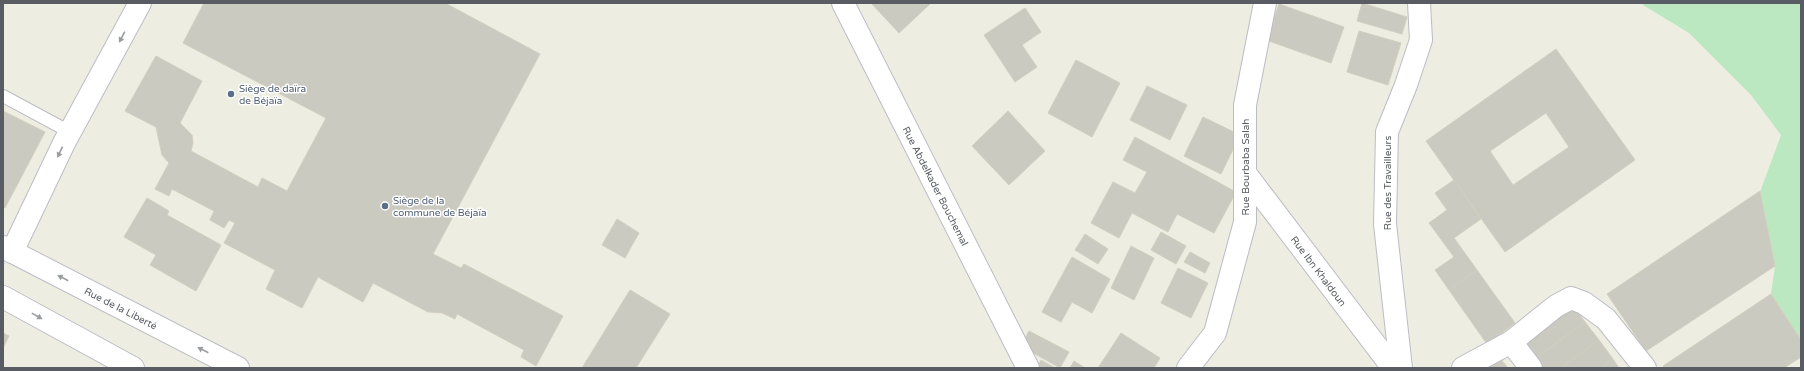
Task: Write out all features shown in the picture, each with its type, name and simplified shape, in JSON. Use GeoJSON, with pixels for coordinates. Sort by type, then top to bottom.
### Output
{"type":"FeatureCollection","features":[{"type":"Feature","properties":{"kind":"street"},"geometry":{"type":"LineString","coordinates":[[8,250],[140,3]]}},
{"type":"Feature","properties":{"kind":"street","name":"Rue Abdelkader Bouchemal"},"geometry":{"type":"LineString","coordinates":[[844,3],[1028,368]]}},
{"type":"Feature","properties":{"kind":"street","name":"Rue Bourbaba Salah"},"geometry":{"type":"LineString","coordinates":[[1188,368],[1215,333],[1245,222],[1245,105],[1265,3]]}},
{"type":"Feature","properties":{"kind":"street","name":"Rue des Travailleurs"},"geometry":{"type":"LineString","coordinates":[[1401,368],[1385,224],[1387,132],[1406,86],[1421,40],[1419,3]]}},
{"type":"Feature","properties":{"kind":"street","name":"Rue Ibn Khaldoun"},"geometry":{"type":"LineString","coordinates":[[1245,173],[1393,368]]}},
{"type":"Feature","properties":{"kind":"street","name":"Rue de la Liberté"},"geometry":{"type":"LineString","coordinates":[[8,250],[238,368]]}},
{"type":"Feature","properties":{"kind":"street"},"geometry":{"type":"LineString","coordinates":[[3,297],[133,368]]}},
{"type":"Feature","properties":{"kind":"street"},"geometry":{"type":"LineString","coordinates":[[1463,368],[1511,342],[1556,306],[1571,298],[1584,303],[1606,319],[1645,368]]}},
{"type":"Feature","properties":{"kind":"street"},"geometry":{"type":"LineString","coordinates":[[1511,342],[1531,368]]}},
{"type":"Feature","properties":{"kind":"lane"},"geometry":{"type":"LineString","coordinates":[[3,96],[70,132]]}},
{"type":"Feature","properties":{"kind":"green space"},"geometry":{"type":"Polygon","coordinates":[[[1642,3],[1801,3],[1801,340],[1771,294],[1775,266],[1760,192],[1781,135],[1751,95],[1689,33],[1642,3]]]}},
{"type":"Feature","properties":{"kind":"building"},"geometry":{"type":"Polygon","coordinates":[[[204,3],[445,3],[540,54],[433,254],[461,268],[464,264],[563,316],[536,366],[521,357],[524,350],[457,314],[455,319],[442,313],[428,312],[373,283],[363,302],[318,277],[302,308],[266,289],[275,270],[224,243],[235,223],[229,220],[224,228],[210,220],[214,211],[172,189],[169,196],[155,189],[169,163],[162,155],[156,127],[125,111],[156,56],[202,81],[180,123],[192,135],[193,143],[191,151],[258,187],[262,178],[287,191],[326,118],[183,43],[204,3]]]}},
{"type":"Feature","properties":{"kind":"building"},"geometry":{"type":"Polygon","coordinates":[[[871,3],[931,3],[899,33],[871,3]]]}},
{"type":"Feature","properties":{"kind":"building"},"geometry":{"type":"Polygon","coordinates":[[[1362,3],[1407,17],[1402,34],[1357,21],[1362,3]]]}},
{"type":"Feature","properties":{"kind":"building"},"geometry":{"type":"Polygon","coordinates":[[[1279,4],[1344,27],[1331,63],[1266,40],[1279,4]]]}},
{"type":"Feature","properties":{"kind":"building"},"geometry":{"type":"Polygon","coordinates":[[[1025,8],[1041,32],[1022,45],[1037,67],[1015,82],[984,35],[1025,8]]]}},
{"type":"Feature","properties":{"kind":"building"},"geometry":{"type":"Polygon","coordinates":[[[1359,31],[1401,43],[1388,85],[1347,72],[1359,31]]]}},
{"type":"Feature","properties":{"kind":"building"},"geometry":{"type":"Polygon","coordinates":[[[1556,49],[1635,160],[1505,252],[1426,141],[1556,49]],[[1546,113],[1490,151],[1513,185],[1569,147],[1546,113]]]}},
{"type":"Feature","properties":{"kind":"building"},"geometry":{"type":"Polygon","coordinates":[[[1076,60],[1120,83],[1092,137],[1048,113],[1076,60]]]}},
{"type":"Feature","properties":{"kind":"building"},"geometry":{"type":"Polygon","coordinates":[[[1147,86],[1187,105],[1170,140],[1130,120],[1147,86]]]}},
{"type":"Feature","properties":{"kind":"building"},"geometry":{"type":"Polygon","coordinates":[[[3,111],[45,132],[5,208],[3,207],[3,111]]]}},
{"type":"Feature","properties":{"kind":"building"},"geometry":{"type":"Polygon","coordinates":[[[1008,111],[1045,151],[1009,185],[972,146],[1008,111]]]}},
{"type":"Feature","properties":{"kind":"building"},"geometry":{"type":"Polygon","coordinates":[[[1203,117],[1240,135],[1221,174],[1184,156],[1203,117]]]}},
{"type":"Feature","properties":{"kind":"building"},"geometry":{"type":"Polygon","coordinates":[[[1135,137],[1236,192],[1214,233],[1177,214],[1168,232],[1132,213],[1119,238],[1091,223],[1113,182],[1135,193],[1147,172],[1123,160],[1135,137]]]}},
{"type":"Feature","properties":{"kind":"building"},"geometry":{"type":"Polygon","coordinates":[[[1454,180],[1481,219],[1454,238],[1477,270],[1449,290],[1435,270],[1454,257],[1429,223],[1447,210],[1435,193],[1454,180]]]}},
{"type":"Feature","properties":{"kind":"building"},"geometry":{"type":"Polygon","coordinates":[[[1760,191],[1775,266],[1646,351],[1607,294],[1760,191]]]}},
{"type":"Feature","properties":{"kind":"building"},"geometry":{"type":"Polygon","coordinates":[[[147,198],[169,211],[167,215],[221,245],[196,291],[150,265],[156,255],[124,237],[147,198]]]}},
{"type":"Feature","properties":{"kind":"building"},"geometry":{"type":"Polygon","coordinates":[[[617,219],[639,233],[625,258],[602,245],[617,219]]]}},
{"type":"Feature","properties":{"kind":"building"},"geometry":{"type":"Polygon","coordinates":[[[1161,232],[1186,246],[1176,264],[1151,250],[1161,232]]]}},
{"type":"Feature","properties":{"kind":"building"},"geometry":{"type":"Polygon","coordinates":[[[1085,234],[1108,249],[1098,264],[1075,250],[1085,234]]]}},
{"type":"Feature","properties":{"kind":"building"},"geometry":{"type":"Polygon","coordinates":[[[1131,246],[1154,258],[1134,300],[1111,288],[1131,246]]]}},
{"type":"Feature","properties":{"kind":"building"},"geometry":{"type":"Polygon","coordinates":[[[1190,252],[1210,263],[1205,273],[1184,262],[1190,252]]]}},
{"type":"Feature","properties":{"kind":"building"},"geometry":{"type":"Polygon","coordinates":[[[1072,257],[1110,279],[1092,313],[1072,302],[1061,322],[1042,312],[1072,257]]]}},
{"type":"Feature","properties":{"kind":"building"},"geometry":{"type":"Polygon","coordinates":[[[1178,268],[1208,283],[1191,318],[1161,303],[1178,268]]]}},
{"type":"Feature","properties":{"kind":"building"},"geometry":{"type":"Polygon","coordinates":[[[1477,270],[1515,323],[1487,344],[1449,290],[1477,270]]]}},
{"type":"Feature","properties":{"kind":"building"},"geometry":{"type":"Polygon","coordinates":[[[630,290],[670,314],[636,368],[582,368],[630,290]]]}},
{"type":"Feature","properties":{"kind":"building"},"geometry":{"type":"Polygon","coordinates":[[[1771,294],[1801,340],[1801,357],[1784,368],[1664,368],[1663,366],[1771,294]]]}},
{"type":"Feature","properties":{"kind":"building"},"geometry":{"type":"Polygon","coordinates":[[[1571,303],[1585,322],[1533,360],[1520,341],[1571,303]]]}},
{"type":"Feature","properties":{"kind":"building"},"geometry":{"type":"Polygon","coordinates":[[[1585,322],[1599,340],[1561,368],[1539,368],[1533,360],[1585,322]]]}},
{"type":"Feature","properties":{"kind":"building"},"geometry":{"type":"Polygon","coordinates":[[[1029,331],[1069,352],[1060,368],[1021,346],[1029,331]]]}},
{"type":"Feature","properties":{"kind":"building"},"geometry":{"type":"Polygon","coordinates":[[[3,333],[9,336],[3,348],[3,333]]]}},
{"type":"Feature","properties":{"kind":"building"},"geometry":{"type":"Polygon","coordinates":[[[1121,333],[1160,358],[1154,368],[1098,368],[1121,333]]]}},
{"type":"Feature","properties":{"kind":"building"},"geometry":{"type":"Polygon","coordinates":[[[1599,340],[1613,359],[1601,368],[1561,368],[1599,340]]]}},
{"type":"Feature","properties":{"kind":"building"},"geometry":{"type":"Polygon","coordinates":[[[1496,353],[1508,368],[1477,368],[1496,353]]]}},
{"type":"Feature","properties":{"kind":"building"},"geometry":{"type":"Polygon","coordinates":[[[1613,359],[1619,368],[1601,368],[1613,359]]]}},
{"type":"Feature","properties":{"kind":"building"},"geometry":{"type":"Polygon","coordinates":[[[1041,360],[1055,368],[1037,368],[1041,360]]]}},
{"type":"Feature","properties":{"kind":"building"},"geometry":{"type":"Polygon","coordinates":[[[1074,361],[1085,368],[1070,368],[1074,361]]]}},
{"type":"Feature","properties":{"kind":"place","name":"Siège de daïra de Béjaïa"},"geometry":{"type":"Point","coordinates":[231,94]}},
{"type":"Feature","properties":{"kind":"place","name":"Siège de la commune de Béjaïa"},"geometry":{"type":"Point","coordinates":[385,206]}}]}
